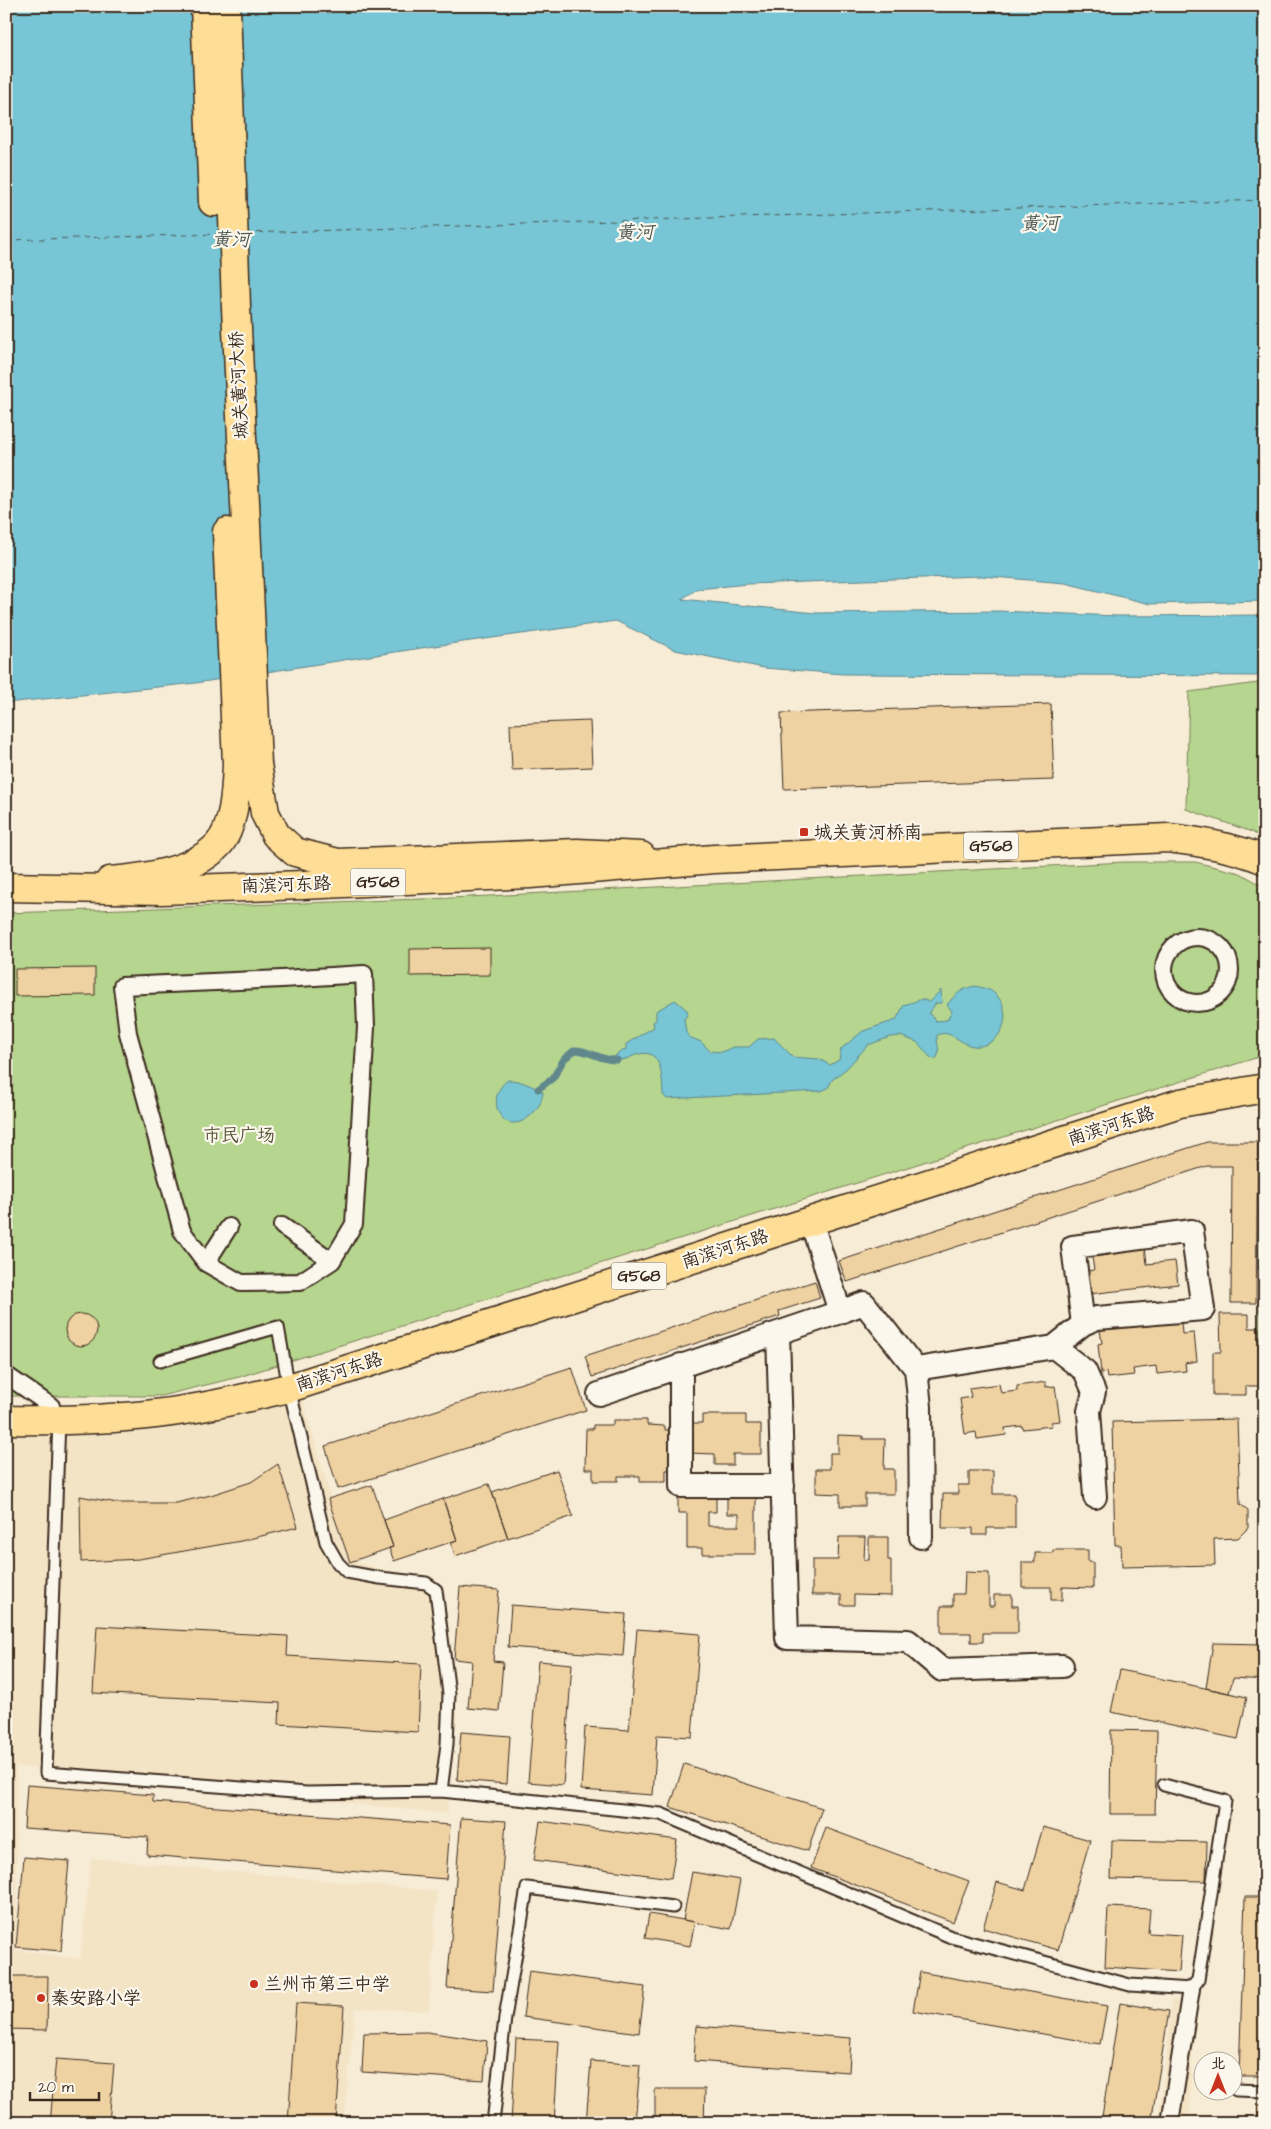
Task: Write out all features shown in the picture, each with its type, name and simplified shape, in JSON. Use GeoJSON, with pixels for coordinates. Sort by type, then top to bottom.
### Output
{"type":"FeatureCollection","features":[{"type":"Feature","properties":{"kind":"main road","name":"城关黄河大桥"},"geometry":{"type":"LineString","coordinates":[[205,6],[246,764]]}},
{"type":"Feature","properties":{"kind":"main road","name":"城关黄河大桥"},"geometry":{"type":"LineString","coordinates":[[226,6],[236,307],[246,764]]}},
{"type":"Feature","properties":{"kind":"main road","name":"南滨河东路"},"geometry":{"type":"LineString","coordinates":[[246,764],[264,813],[276,835],[295,852],[338,863],[577,853],[714,859]]}},
{"type":"Feature","properties":{"kind":"main road"},"geometry":{"type":"LineString","coordinates":[[42,888],[135,879],[179,868],[201,858],[219,844],[231,819],[236,790],[246,764]]}},
{"type":"Feature","properties":{"kind":"main road","name":"南滨河东路"},"geometry":{"type":"LineString","coordinates":[[6,887],[162,890],[398,881],[530,874],[714,859],[1168,838],[1208,842],[1245,852],[1265,860]]}},
{"type":"Feature","properties":{"kind":"main road","name":"南滨河东路"},"geometry":{"type":"LineString","coordinates":[[6,1420],[55,1413],[155,1414],[221,1404],[289,1388],[1180,1104],[1265,1088]]}},
{"type":"Feature","properties":{"kind":"street"},"geometry":{"type":"LineString","coordinates":[[1199,938],[1211,941],[1222,948],[1228,959],[1230,972],[1227,984],[1219,995],[1208,1002],[1196,1003],[1183,1000],[1173,992],[1166,981],[1164,969],[1167,956],[1175,946],[1186,939],[1199,938]]}},
{"type":"Feature","properties":{"kind":"street"},"geometry":{"type":"LineString","coordinates":[[364,974],[366,1026],[354,1224],[332,1261],[300,1282],[241,1283],[206,1263],[182,1231],[128,1033],[122,986],[282,980],[364,974]]}},
{"type":"Feature","properties":{"kind":"street"},"geometry":{"type":"LineString","coordinates":[[810,1222],[840,1312]]}},
{"type":"Feature","properties":{"kind":"street"},"geometry":{"type":"LineString","coordinates":[[282,1226],[332,1261]]}},
{"type":"Feature","properties":{"kind":"street"},"geometry":{"type":"LineString","coordinates":[[206,1263],[229,1227]]}},
{"type":"Feature","properties":{"kind":"street"},"geometry":{"type":"LineString","coordinates":[[916,1369],[1054,1347],[1083,1324],[1097,1318],[1203,1309],[1192,1230],[1073,1247],[1083,1324]]}},
{"type":"Feature","properties":{"kind":"street"},"geometry":{"type":"LineString","coordinates":[[599,1394],[864,1303],[916,1369],[920,1406],[921,1537]]}},
{"type":"Feature","properties":{"kind":"street"},"geometry":{"type":"LineString","coordinates":[[778,1333],[786,1638],[908,1641],[942,1670],[1062,1666]]}},
{"type":"Feature","properties":{"kind":"street"},"geometry":{"type":"LineString","coordinates":[[1054,1347],[1085,1371],[1094,1392],[1089,1411],[1095,1497]]}},
{"type":"Feature","properties":{"kind":"street"},"geometry":{"type":"LineString","coordinates":[[681,1365],[681,1486],[782,1486]]}},
{"type":"Feature","properties":{"kind":"street"},"geometry":{"type":"LineString","coordinates":[[6,1375],[55,1413]]}},
{"type":"Feature","properties":{"kind":"street"},"geometry":{"type":"LineString","coordinates":[[1170,2123],[1192,1989]]}},
{"type":"Feature","properties":{"kind":"lane"},"geometry":{"type":"LineString","coordinates":[[160,1361],[278,1327],[289,1388],[326,1542],[338,1563],[347,1572],[380,1578],[426,1582],[436,1590],[449,1694],[448,1744],[441,1791]]}},
{"type":"Feature","properties":{"kind":"lane"},"geometry":{"type":"LineString","coordinates":[[55,1413],[46,1773],[307,1793],[441,1791],[662,1814],[951,1937],[1130,1985],[1192,1989],[1198,1980],[1225,1801],[1164,1785]]}},
{"type":"Feature","properties":{"kind":"lane"},"geometry":{"type":"LineString","coordinates":[[493,2123],[505,2018],[527,1888],[673,1907]]}},
{"type":"Feature","properties":{"kind":"lane"},"geometry":{"type":"LineString","coordinates":[[1244,2090],[1265,2091]]}},
{"type":"Feature","properties":{"kind":"shaded area"},"geometry":{"type":"Polygon","coordinates":[[[301,1394],[349,1560],[443,1587],[448,1674],[448,1814],[16,1766],[17,1950],[80,1959],[91,1858],[437,1891],[429,2011],[355,2008],[344,2123],[6,2123],[6,1422],[301,1394]]]}},
{"type":"Feature","properties":{"kind":"shaded area"},"geometry":{"type":"Polygon","coordinates":[[[1172,1999],[1195,2003],[1189,2123],[1157,2123],[1164,2080],[1172,1999]]]}},
{"type":"Feature","properties":{"kind":"green space"},"geometry":{"type":"Polygon","coordinates":[[[1265,682],[1265,840],[1252,832],[1186,809],[1189,692],[1265,682]]]}},
{"type":"Feature","properties":{"kind":"green space","name":"市民广场"},"geometry":{"type":"Polygon","coordinates":[[[1124,862],[1195,862],[1240,873],[1265,887],[1265,1055],[239,1377],[161,1396],[6,1396],[6,913],[451,898],[1124,862]]]}},
{"type":"Feature","properties":{"kind":"green space"},"geometry":{"type":"Polygon","coordinates":[[[1260,1143],[1265,1143],[1265,1411],[1259,1411],[1260,1143]]]}},
{"type":"Feature","properties":{"kind":"water","name":"黄河"},"geometry":{"type":"Polygon","coordinates":[[[6,6],[1265,6],[1265,601],[1150,604],[1065,583],[981,576],[748,584],[697,589],[682,599],[815,613],[998,611],[1118,616],[1265,615],[1265,676],[843,674],[764,668],[675,650],[616,621],[434,646],[196,683],[6,703],[6,6]]]}},
{"type":"Feature","properties":{"kind":"water"},"geometry":{"type":"Polygon","coordinates":[[[975,986],[994,993],[1004,1007],[1005,1015],[1002,1029],[993,1040],[987,1044],[972,1046],[949,1034],[937,1035],[939,1050],[936,1059],[931,1058],[917,1042],[900,1036],[890,1037],[868,1045],[847,1068],[832,1080],[828,1088],[821,1091],[667,1099],[663,1095],[660,1067],[653,1056],[647,1053],[623,1060],[615,1058],[616,1055],[626,1049],[626,1044],[654,1027],[653,1022],[656,1020],[656,1011],[675,1000],[687,1010],[688,1014],[684,1019],[686,1032],[689,1037],[701,1042],[710,1051],[721,1052],[734,1047],[749,1047],[758,1039],[774,1038],[793,1057],[819,1059],[830,1065],[839,1060],[841,1049],[863,1031],[896,1020],[904,1005],[922,999],[929,1002],[941,990],[942,1003],[936,1003],[929,1013],[936,1021],[947,1020],[952,1011],[947,1005],[950,1001],[962,990],[975,986]]]}},
{"type":"Feature","properties":{"kind":"water"},"geometry":{"type":"Polygon","coordinates":[[[508,1080],[522,1082],[543,1092],[542,1099],[537,1108],[530,1116],[520,1122],[511,1123],[504,1120],[499,1113],[497,1096],[501,1087],[508,1080]]]}},
{"type":"Feature","properties":{"kind":"building"},"geometry":{"type":"Polygon","coordinates":[[[1051,704],[1054,780],[784,789],[781,713],[1051,704]]]}},
{"type":"Feature","properties":{"kind":"building"},"geometry":{"type":"Polygon","coordinates":[[[590,721],[592,767],[512,770],[510,724],[590,721]]]}},
{"type":"Feature","properties":{"kind":"building"},"geometry":{"type":"Polygon","coordinates":[[[490,948],[490,975],[410,976],[410,949],[490,948]]]}},
{"type":"Feature","properties":{"kind":"building"},"geometry":{"type":"Polygon","coordinates":[[[95,968],[95,995],[15,996],[15,969],[95,968]]]}},
{"type":"Feature","properties":{"kind":"building"},"geometry":{"type":"Polygon","coordinates":[[[1207,1142],[1258,1142],[1256,1303],[1231,1303],[1232,1166],[1207,1166],[847,1282],[839,1261],[1207,1142]]]}},
{"type":"Feature","properties":{"kind":"building"},"geometry":{"type":"Polygon","coordinates":[[[1145,1246],[1147,1264],[1175,1261],[1178,1284],[1089,1294],[1086,1271],[1094,1270],[1092,1257],[1108,1255],[1107,1250],[1145,1246]]]}},
{"type":"Feature","properties":{"kind":"building"},"geometry":{"type":"Polygon","coordinates":[[[815,1281],[820,1298],[779,1311],[780,1316],[592,1377],[585,1356],[815,1281]]]}},
{"type":"Feature","properties":{"kind":"building"},"geometry":{"type":"Polygon","coordinates":[[[81,1314],[87,1315],[92,1319],[96,1324],[96,1336],[92,1341],[87,1345],[81,1346],[75,1345],[70,1341],[66,1336],[65,1330],[66,1324],[70,1319],[75,1315],[81,1314]]]}},
{"type":"Feature","properties":{"kind":"building"},"geometry":{"type":"Polygon","coordinates":[[[1220,1314],[1249,1314],[1249,1328],[1259,1328],[1259,1386],[1246,1386],[1246,1395],[1213,1395],[1213,1352],[1221,1352],[1220,1314]]]}},
{"type":"Feature","properties":{"kind":"building"},"geometry":{"type":"Polygon","coordinates":[[[1181,1321],[1182,1334],[1194,1333],[1197,1361],[1185,1363],[1186,1371],[1157,1374],[1156,1366],[1133,1369],[1134,1375],[1107,1378],[1106,1372],[1101,1373],[1098,1344],[1102,1343],[1100,1330],[1120,1328],[1119,1324],[1181,1321]]]}},
{"type":"Feature","properties":{"kind":"building"},"geometry":{"type":"Polygon","coordinates":[[[572,1367],[586,1410],[338,1489],[325,1446],[572,1367]]]}},
{"type":"Feature","properties":{"kind":"building"},"geometry":{"type":"Polygon","coordinates":[[[1046,1382],[1046,1387],[1055,1386],[1060,1421],[1051,1422],[1052,1426],[1023,1429],[1022,1426],[1005,1428],[1006,1435],[977,1439],[976,1432],[965,1434],[960,1399],[971,1397],[969,1388],[999,1384],[1001,1393],[1017,1391],[1017,1386],[1046,1382]]]}},
{"type":"Feature","properties":{"kind":"building"},"geometry":{"type":"Polygon","coordinates":[[[702,1415],[746,1415],[746,1424],[761,1424],[761,1454],[733,1454],[733,1465],[715,1465],[715,1454],[689,1453],[689,1423],[702,1423],[702,1415]]]}},
{"type":"Feature","properties":{"kind":"building"},"geometry":{"type":"Polygon","coordinates":[[[1237,1419],[1240,1504],[1248,1510],[1248,1528],[1238,1538],[1214,1539],[1215,1565],[1122,1567],[1121,1545],[1115,1545],[1112,1422],[1237,1419]]]}},
{"type":"Feature","properties":{"kind":"building"},"geometry":{"type":"Polygon","coordinates":[[[613,1420],[647,1420],[647,1425],[665,1426],[665,1430],[675,1430],[675,1470],[666,1470],[666,1482],[640,1482],[640,1476],[618,1476],[618,1481],[593,1481],[593,1469],[585,1469],[586,1429],[593,1429],[593,1425],[613,1425],[613,1420]]]}},
{"type":"Feature","properties":{"kind":"building"},"geometry":{"type":"Polygon","coordinates":[[[838,1435],[863,1436],[863,1439],[885,1439],[884,1469],[894,1469],[894,1494],[865,1494],[865,1506],[840,1506],[840,1494],[816,1493],[816,1469],[830,1469],[830,1453],[838,1453],[838,1435]]]}},
{"type":"Feature","properties":{"kind":"building"},"geometry":{"type":"Polygon","coordinates":[[[278,1464],[298,1527],[241,1541],[139,1559],[81,1562],[80,1496],[117,1503],[176,1503],[211,1495],[251,1482],[278,1464]]]}},
{"type":"Feature","properties":{"kind":"building"},"geometry":{"type":"Polygon","coordinates":[[[557,1470],[573,1516],[508,1538],[492,1492],[557,1470]]]}},
{"type":"Feature","properties":{"kind":"building"},"geometry":{"type":"Polygon","coordinates":[[[969,1471],[993,1471],[993,1494],[1015,1494],[1015,1528],[987,1528],[987,1535],[973,1535],[973,1528],[942,1528],[943,1494],[958,1494],[958,1485],[969,1485],[969,1471]]]}},
{"type":"Feature","properties":{"kind":"building"},"geometry":{"type":"Polygon","coordinates":[[[489,1484],[508,1538],[455,1556],[451,1542],[457,1540],[443,1499],[489,1484]]]}},
{"type":"Feature","properties":{"kind":"building"},"geometry":{"type":"Polygon","coordinates":[[[372,1485],[393,1547],[350,1562],[328,1499],[372,1485]]]}},
{"type":"Feature","properties":{"kind":"building"},"geometry":{"type":"Polygon","coordinates":[[[678,1495],[716,1495],[716,1512],[708,1512],[708,1526],[739,1526],[739,1514],[727,1514],[727,1496],[756,1496],[756,1554],[702,1554],[702,1548],[687,1548],[687,1513],[678,1513],[678,1495]]]}},
{"type":"Feature","properties":{"kind":"building"},"geometry":{"type":"Polygon","coordinates":[[[443,1499],[457,1540],[394,1561],[389,1548],[393,1547],[384,1520],[443,1499]]]}},
{"type":"Feature","properties":{"kind":"building"},"geometry":{"type":"Polygon","coordinates":[[[839,1537],[865,1537],[864,1560],[869,1560],[869,1537],[888,1537],[888,1560],[891,1560],[891,1596],[854,1595],[854,1605],[841,1605],[841,1595],[812,1595],[812,1560],[838,1560],[839,1537]]]}},
{"type":"Feature","properties":{"kind":"building"},"geometry":{"type":"Polygon","coordinates":[[[1053,1550],[1088,1550],[1088,1562],[1093,1562],[1093,1588],[1062,1587],[1062,1600],[1051,1600],[1051,1587],[1022,1587],[1022,1562],[1035,1562],[1035,1553],[1053,1553],[1053,1550]]]}},
{"type":"Feature","properties":{"kind":"building"},"geometry":{"type":"Polygon","coordinates":[[[965,1572],[989,1573],[989,1606],[994,1606],[994,1595],[1012,1595],[1012,1606],[1018,1606],[1018,1633],[983,1633],[983,1642],[971,1642],[971,1633],[941,1633],[941,1606],[953,1606],[953,1594],[964,1594],[965,1572]]]}},
{"type":"Feature","properties":{"kind":"building"},"geometry":{"type":"Polygon","coordinates":[[[460,1587],[499,1590],[493,1661],[503,1662],[499,1711],[468,1708],[472,1661],[454,1659],[460,1587]]]}},
{"type":"Feature","properties":{"kind":"building"},"geometry":{"type":"Polygon","coordinates":[[[511,1605],[626,1614],[623,1656],[508,1647],[511,1605]]]}},
{"type":"Feature","properties":{"kind":"building"},"geometry":{"type":"Polygon","coordinates":[[[97,1626],[288,1636],[287,1656],[421,1664],[418,1732],[279,1724],[280,1703],[93,1693],[97,1626]]]}},
{"type":"Feature","properties":{"kind":"building"},"geometry":{"type":"Polygon","coordinates":[[[637,1629],[700,1634],[692,1737],[657,1735],[653,1795],[581,1790],[585,1727],[629,1730],[637,1629]]]}},
{"type":"Feature","properties":{"kind":"building"},"geometry":{"type":"Polygon","coordinates":[[[1213,1643],[1265,1644],[1265,1680],[1233,1678],[1229,1693],[1206,1688],[1213,1643]]]}},
{"type":"Feature","properties":{"kind":"building"},"geometry":{"type":"Polygon","coordinates":[[[538,1661],[572,1664],[563,1785],[528,1782],[538,1661]]]}},
{"type":"Feature","properties":{"kind":"building"},"geometry":{"type":"Polygon","coordinates":[[[1120,1670],[1247,1697],[1238,1739],[1111,1712],[1120,1670]]]}},
{"type":"Feature","properties":{"kind":"building"},"geometry":{"type":"Polygon","coordinates":[[[1111,1730],[1157,1731],[1155,1814],[1110,1814],[1111,1730]]]}},
{"type":"Feature","properties":{"kind":"building"},"geometry":{"type":"Polygon","coordinates":[[[461,1732],[510,1736],[507,1784],[457,1780],[461,1732]]]}},
{"type":"Feature","properties":{"kind":"building"},"geometry":{"type":"Polygon","coordinates":[[[684,1764],[822,1808],[808,1851],[670,1807],[684,1764]]]}},
{"type":"Feature","properties":{"kind":"building"},"geometry":{"type":"Polygon","coordinates":[[[27,1785],[153,1795],[153,1802],[450,1825],[446,1879],[147,1855],[148,1837],[24,1828],[27,1785]]]}},
{"type":"Feature","properties":{"kind":"building"},"geometry":{"type":"Polygon","coordinates":[[[461,1818],[506,1821],[493,1991],[447,1988],[461,1818]]]}},
{"type":"Feature","properties":{"kind":"building"},"geometry":{"type":"Polygon","coordinates":[[[540,1821],[677,1840],[671,1878],[534,1860],[540,1821]]]}},
{"type":"Feature","properties":{"kind":"building"},"geometry":{"type":"Polygon","coordinates":[[[1043,1827],[1090,1840],[1058,1950],[983,1928],[997,1882],[1025,1890],[1043,1827]]]}},
{"type":"Feature","properties":{"kind":"building"},"geometry":{"type":"Polygon","coordinates":[[[826,1828],[969,1881],[953,1922],[811,1868],[826,1828]]]}},
{"type":"Feature","properties":{"kind":"building"},"geometry":{"type":"Polygon","coordinates":[[[1112,1840],[1207,1842],[1206,1881],[1111,1879],[1112,1840]]]}},
{"type":"Feature","properties":{"kind":"building"},"geometry":{"type":"Polygon","coordinates":[[[24,1857],[69,1861],[61,1951],[16,1947],[24,1857]]]}},
{"type":"Feature","properties":{"kind":"building"},"geometry":{"type":"Polygon","coordinates":[[[692,1872],[740,1880],[731,1929],[683,1920],[692,1872]]]}},
{"type":"Feature","properties":{"kind":"building"},"geometry":{"type":"Polygon","coordinates":[[[1245,1897],[1265,1897],[1265,2076],[1244,2076],[1244,2052],[1240,2052],[1245,1897]]]}},
{"type":"Feature","properties":{"kind":"building"},"geometry":{"type":"Polygon","coordinates":[[[1108,1907],[1150,1909],[1148,1933],[1182,1935],[1179,1972],[1105,1967],[1108,1907]]]}},
{"type":"Feature","properties":{"kind":"building"},"geometry":{"type":"Polygon","coordinates":[[[649,1914],[695,1922],[690,1946],[645,1938],[649,1914]]]}},
{"type":"Feature","properties":{"kind":"building"},"geometry":{"type":"Polygon","coordinates":[[[529,1971],[645,1987],[639,2033],[523,2017],[529,1971]]]}},
{"type":"Feature","properties":{"kind":"building"},"geometry":{"type":"Polygon","coordinates":[[[920,1972],[1107,2006],[1100,2044],[913,2011],[920,1972]]]}},
{"type":"Feature","properties":{"kind":"building"},"geometry":{"type":"Polygon","coordinates":[[[6,1976],[48,1976],[47,2030],[6,2029],[6,1976]]]}},
{"type":"Feature","properties":{"kind":"building"},"geometry":{"type":"Polygon","coordinates":[[[296,2003],[344,2006],[336,2123],[288,2123],[296,2003]]]}},
{"type":"Feature","properties":{"kind":"building"},"geometry":{"type":"Polygon","coordinates":[[[1120,2003],[1169,2011],[1151,2123],[1101,2123],[1120,2003]]]}},
{"type":"Feature","properties":{"kind":"building"},"geometry":{"type":"Polygon","coordinates":[[[696,2026],[851,2038],[849,2072],[694,2061],[696,2026]]]}},
{"type":"Feature","properties":{"kind":"building"},"geometry":{"type":"Polygon","coordinates":[[[427,2032],[487,2041],[484,2080],[362,2072],[364,2033],[427,2032]]]}},
{"type":"Feature","properties":{"kind":"building"},"geometry":{"type":"Polygon","coordinates":[[[516,2039],[559,2041],[554,2123],[511,2123],[516,2039]]]}},
{"type":"Feature","properties":{"kind":"building"},"geometry":{"type":"Polygon","coordinates":[[[56,2059],[114,2063],[109,2123],[50,2123],[56,2059]]]}},
{"type":"Feature","properties":{"kind":"building"},"geometry":{"type":"Polygon","coordinates":[[[591,2061],[640,2065],[635,2123],[586,2123],[591,2061]]]}},
{"type":"Feature","properties":{"kind":"building"},"geometry":{"type":"Polygon","coordinates":[[[655,2089],[705,2089],[704,2123],[655,2123],[655,2089]]]}},
{"type":"Feature","properties":{"kind":"building"},"geometry":{"type":"Polygon","coordinates":[[[1258,2105],[1265,2105],[1265,2123],[1258,2123],[1258,2105]]]}},
{"type":"Feature","properties":{"kind":"waterway"},"geometry":{"type":"LineString","coordinates":[[538,1089],[553,1078],[564,1059],[575,1050],[606,1059],[617,1060]]}},
{"type":"Feature","properties":{"kind":"ferry route"},"geometry":{"type":"LineString","coordinates":[[246,233],[1265,200]]}},
{"type":"Feature","properties":{"kind":"ferry route"},"geometry":{"type":"LineString","coordinates":[[6,240],[220,234]]}},
{"type":"Feature","properties":{"kind":"place","name":"城关黄河桥南"},"geometry":{"type":"Point","coordinates":[804,832]}},
{"type":"Feature","properties":{"kind":"place","name":"兰州市第三中学"},"geometry":{"type":"Point","coordinates":[254,1984]}},
{"type":"Feature","properties":{"kind":"place","name":"秦安路小学"},"geometry":{"type":"Point","coordinates":[41,1998]}}]}
